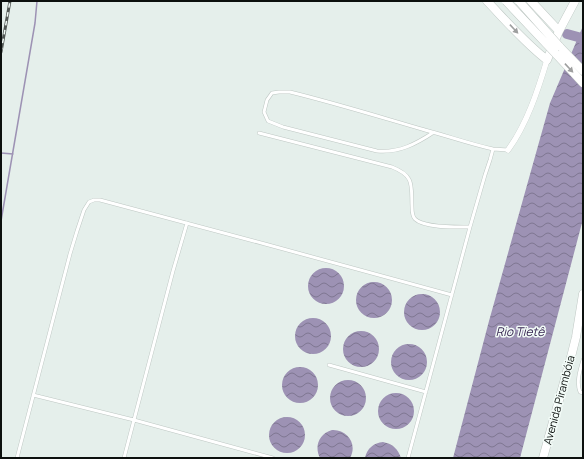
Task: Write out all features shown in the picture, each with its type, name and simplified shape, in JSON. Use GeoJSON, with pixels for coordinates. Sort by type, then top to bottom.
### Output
{"type":"FeatureCollection","features":[{"type":"Feature","properties":{"kind":"main road"},"geometry":{"type":"LineString","coordinates":[[487,1],[534,50],[547,60],[559,31],[575,1]]}},
{"type":"Feature","properties":{"kind":"main road"},"geometry":{"type":"LineString","coordinates":[[506,1],[583,83]]}},
{"type":"Feature","properties":{"kind":"main road"},"geometry":{"type":"LineString","coordinates":[[519,1],[583,71]]}},
{"type":"Feature","properties":{"kind":"main road"},"geometry":{"type":"LineString","coordinates":[[535,3],[559,31]]}},
{"type":"Feature","properties":{"kind":"main road"},"geometry":{"type":"LineString","coordinates":[[549,20],[558,22],[566,18]]}},
{"type":"Feature","properties":{"kind":"main road","name":"Avenida Pirambóia"},"geometry":{"type":"LineString","coordinates":[[543,458],[576,337],[583,294]]}},
{"type":"Feature","properties":{"kind":"street"},"geometry":{"type":"LineString","coordinates":[[508,150],[526,118],[547,60]]}},
{"type":"Feature","properties":{"kind":"lane"},"geometry":{"type":"LineString","coordinates":[[434,132],[409,146],[388,152],[377,151],[283,127],[268,121],[264,112],[267,100],[272,93],[290,92],[434,132],[482,146],[508,150]]}},
{"type":"Feature","properties":{"kind":"lane"},"geometry":{"type":"LineString","coordinates":[[259,133],[392,167],[402,171],[410,180],[412,192],[412,212],[414,218],[425,223],[435,225],[470,227]]}},
{"type":"Feature","properties":{"kind":"lane"},"geometry":{"type":"LineString","coordinates":[[408,458],[470,227],[493,148]]}},
{"type":"Feature","properties":{"kind":"lane"},"geometry":{"type":"LineString","coordinates":[[17,458],[70,254],[84,210],[89,202],[94,200],[100,200],[187,223],[452,295]]}},
{"type":"Feature","properties":{"kind":"lane"},"geometry":{"type":"LineString","coordinates":[[124,458],[187,223]]}},
{"type":"Feature","properties":{"kind":"lane"},"geometry":{"type":"LineString","coordinates":[[583,360],[578,386],[580,392],[583,393]]}},
{"type":"Feature","properties":{"kind":"lane"},"geometry":{"type":"LineString","coordinates":[[329,365],[426,392]]}},
{"type":"Feature","properties":{"kind":"lane"},"geometry":{"type":"LineString","coordinates":[[33,395],[134,420],[273,458]]}},
{"type":"Feature","properties":{"kind":"water","name":"Rio Tietê"},"geometry":{"type":"Polygon","coordinates":[[[583,26],[583,219],[520,458],[453,458],[489,321],[550,103],[583,26]]]}},
{"type":"Feature","properties":{"kind":"water"},"geometry":{"type":"Polygon","coordinates":[[[330,268],[339,273],[343,279],[343,293],[339,299],[330,304],[322,304],[313,299],[309,293],[308,282],[313,273],[319,269],[330,268]]]}},
{"type":"Feature","properties":{"kind":"water"},"geometry":{"type":"Polygon","coordinates":[[[378,282],[387,287],[391,293],[391,307],[387,313],[378,318],[370,318],[361,313],[357,307],[356,296],[361,287],[367,283],[378,282]]]}},
{"type":"Feature","properties":{"kind":"water"},"geometry":{"type":"Polygon","coordinates":[[[426,294],[435,299],[439,305],[439,319],[435,325],[426,330],[418,330],[409,325],[405,319],[404,308],[409,299],[415,295],[426,294]]]}},
{"type":"Feature","properties":{"kind":"water"},"geometry":{"type":"Polygon","coordinates":[[[317,318],[326,323],[330,329],[330,343],[326,349],[317,354],[309,354],[300,349],[296,343],[295,332],[300,323],[306,319],[317,318]]]}},
{"type":"Feature","properties":{"kind":"water"},"geometry":{"type":"Polygon","coordinates":[[[365,331],[374,336],[378,342],[378,356],[374,362],[365,367],[357,367],[348,362],[344,356],[343,345],[348,336],[354,332],[365,331]]]}},
{"type":"Feature","properties":{"kind":"water"},"geometry":{"type":"Polygon","coordinates":[[[413,344],[422,349],[426,355],[426,369],[422,375],[413,380],[405,380],[396,375],[392,369],[391,358],[396,349],[402,345],[413,344]]]}},
{"type":"Feature","properties":{"kind":"water"},"geometry":{"type":"Polygon","coordinates":[[[304,367],[313,372],[317,378],[317,392],[313,398],[304,403],[296,403],[287,398],[283,392],[282,381],[287,372],[293,368],[304,367]]]}},
{"type":"Feature","properties":{"kind":"water"},"geometry":{"type":"Polygon","coordinates":[[[352,380],[361,385],[365,391],[365,405],[361,411],[352,416],[344,416],[335,411],[331,405],[330,394],[335,385],[341,381],[352,380]]]}},
{"type":"Feature","properties":{"kind":"water"},"geometry":{"type":"Polygon","coordinates":[[[400,393],[409,398],[413,404],[413,418],[409,424],[400,429],[392,429],[383,424],[379,418],[378,407],[383,398],[389,394],[400,393]]]}},
{"type":"Feature","properties":{"kind":"water"},"geometry":{"type":"Polygon","coordinates":[[[291,417],[300,422],[304,428],[304,442],[300,448],[291,453],[283,453],[274,448],[270,442],[269,431],[274,422],[280,418],[291,417]]]}},
{"type":"Feature","properties":{"kind":"water"},"geometry":{"type":"Polygon","coordinates":[[[332,430],[342,432],[350,438],[353,448],[350,458],[320,458],[318,454],[319,441],[324,434],[332,430]]]}},
{"type":"Feature","properties":{"kind":"water"},"geometry":{"type":"Polygon","coordinates":[[[383,442],[395,447],[401,458],[365,458],[367,451],[371,447],[383,442]]]}},
{"type":"Feature","properties":{"kind":"waterway"},"geometry":{"type":"LineString","coordinates":[[1,221],[35,23],[37,1]]}},
{"type":"Feature","properties":{"kind":"waterway"},"geometry":{"type":"LineString","coordinates":[[567,34],[583,40]]}},
{"type":"Feature","properties":{"kind":"waterway"},"geometry":{"type":"LineString","coordinates":[[1,153],[13,154]]}},
{"type":"Feature","properties":{"kind":"railway"},"geometry":{"type":"LineString","coordinates":[[1,52],[10,1]]}}]}
